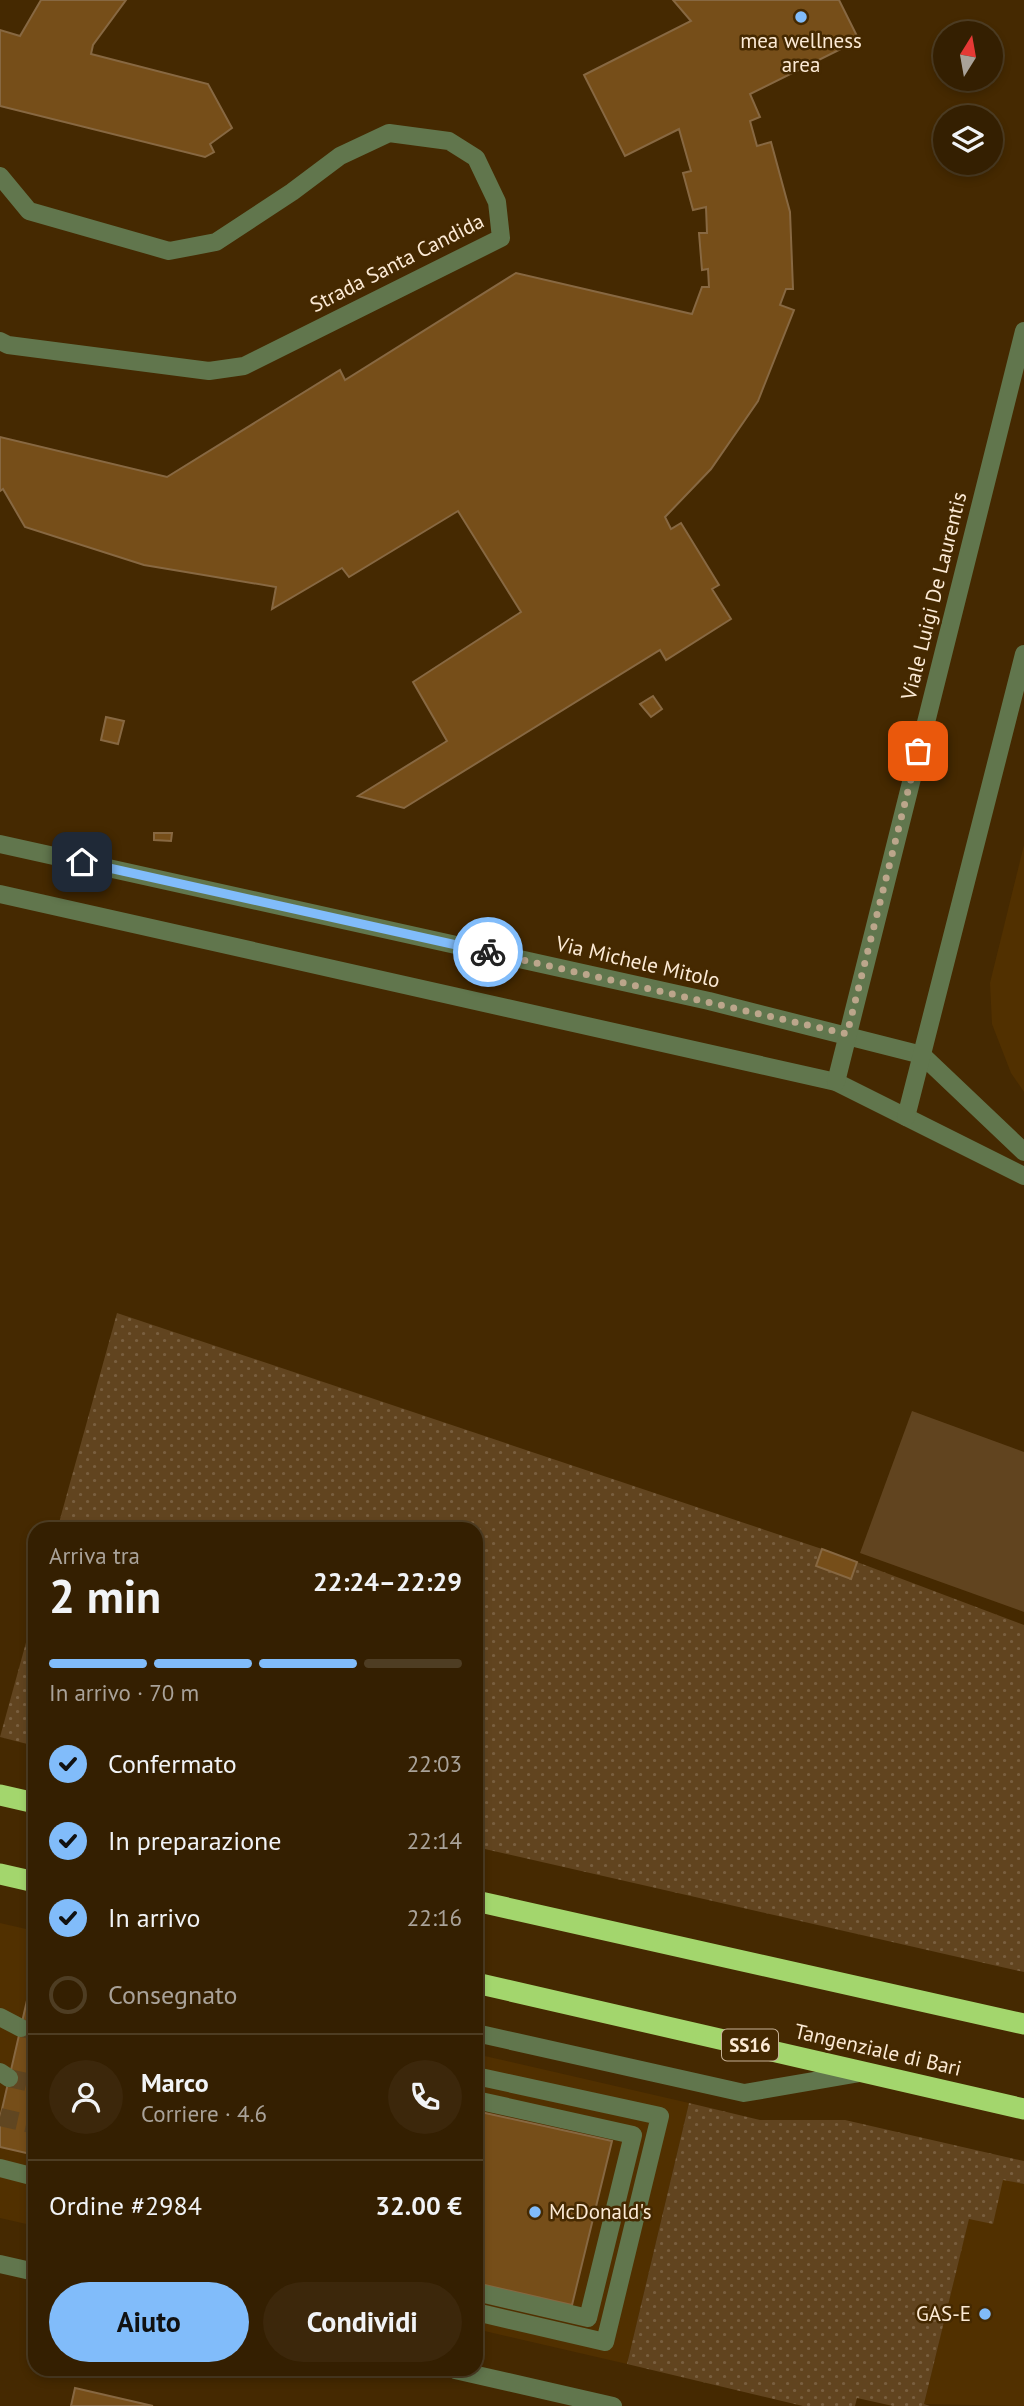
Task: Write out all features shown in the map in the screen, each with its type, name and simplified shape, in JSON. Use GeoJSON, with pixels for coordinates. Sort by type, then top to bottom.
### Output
{"type":"FeatureCollection","features":[{"type":"Feature","properties":{"kind":"highway"},"geometry":{"type":"LineString","coordinates":[[0,1795],[28,1801]]}},
{"type":"Feature","properties":{"kind":"highway"},"geometry":{"type":"LineString","coordinates":[[0,1874],[28,1880]]}},
{"type":"Feature","properties":{"kind":"highway"},"geometry":{"type":"LineString","coordinates":[[483,1903],[1024,2024]]}},
{"type":"Feature","properties":{"kind":"highway","name":"Tangenziale di Bari"},"geometry":{"type":"LineString","coordinates":[[483,1985],[1024,2109]]}},
{"type":"Feature","properties":{"kind":"street","name":"Strada Santa Candida"},"geometry":{"type":"LineString","coordinates":[[0,176],[29,211],[169,251],[216,242],[292,192],[340,156],[389,133],[449,141],[476,158],[497,202],[501,238],[244,366],[209,371],[8,345],[0,341]]}},
{"type":"Feature","properties":{"kind":"street","name":"Viale Luigi De Laurentis"},"geometry":{"type":"LineString","coordinates":[[836,1082],[1024,331]]}},
{"type":"Feature","properties":{"kind":"street"},"geometry":{"type":"LineString","coordinates":[[906,1117],[1024,654]]}},
{"type":"Feature","properties":{"kind":"street","name":"Via Michele Mitolo"},"geometry":{"type":"LineString","coordinates":[[0,844],[847,1034],[922,1055],[1024,1152]]}},
{"type":"Feature","properties":{"kind":"street"},"geometry":{"type":"LineString","coordinates":[[0,894],[836,1082],[1024,1176]]}},
{"type":"Feature","properties":{"kind":"street"},"geometry":{"type":"LineString","coordinates":[[0,2017],[21,2028]]}},
{"type":"Feature","properties":{"kind":"street"},"geometry":{"type":"LineString","coordinates":[[483,2036],[744,2093],[867,2072]]}},
{"type":"Feature","properties":{"kind":"street"},"geometry":{"type":"LineString","coordinates":[[483,2078],[660,2116],[605,2342],[483,2314]]}},
{"type":"Feature","properties":{"kind":"street"},"geometry":{"type":"LineString","coordinates":[[483,2102],[633,2135],[588,2318],[483,2294]]}},
{"type":"Feature","properties":{"kind":"street"},"geometry":{"type":"LineString","coordinates":[[0,2168],[28,2175]]}},
{"type":"Feature","properties":{"kind":"street"},"geometry":{"type":"LineString","coordinates":[[0,2264],[28,2270]]}},
{"type":"Feature","properties":{"kind":"street"},"geometry":{"type":"LineString","coordinates":[[481,2376],[613,2406]]}},
{"type":"Feature","properties":{"kind":"shaded area"},"geometry":{"type":"Polygon","coordinates":[[[1024,845],[1024,1092],[1011,1073],[992,1024],[990,983],[1024,845]]]}},
{"type":"Feature","properties":{"kind":"shaded area"},"geometry":{"type":"Polygon","coordinates":[[[117,1313],[822,1549],[816,1566],[851,1578],[857,1562],[1024,1625],[1024,1972],[483,1849],[483,1522],[59,1522],[117,1313]]]}},
{"type":"Feature","properties":{"kind":"shaded area"},"geometry":{"type":"Polygon","coordinates":[[[912,1411],[1024,1452],[1024,1612],[860,1553],[912,1411]]]}},
{"type":"Feature","properties":{"kind":"shaded area"},"geometry":{"type":"Polygon","coordinates":[[[28,1635],[28,1744],[0,1737],[28,1635]]]}},
{"type":"Feature","properties":{"kind":"shaded area"},"geometry":{"type":"Polygon","coordinates":[[[0,1923],[28,1929],[28,2224],[0,2218],[0,1923]]]}},
{"type":"Feature","properties":{"kind":"shaded area"},"geometry":{"type":"Polygon","coordinates":[[[483,2056],[689,2103],[627,2364],[483,2331],[483,2056]]]}},
{"type":"Feature","properties":{"kind":"shaded area"},"geometry":{"type":"Polygon","coordinates":[[[689,2103],[760,2120],[845,2120],[1024,2161],[1024,2184],[1003,2180],[993,2224],[969,2219],[924,2404],[930,2406],[893,2406],[857,2398],[855,2406],[803,2406],[627,2364],[689,2103]]]}},
{"type":"Feature","properties":{"kind":"shaded area","name":"GAS-E"},"geometry":{"type":"Polygon","coordinates":[[[1003,2179],[1024,2184],[1024,2406],[924,2404],[969,2218],[1003,2179]]]}},
{"type":"Feature","properties":{"kind":"building"},"geometry":{"type":"Polygon","coordinates":[[[41,0],[126,0],[93,45],[91,54],[208,84],[232,128],[210,144],[214,152],[205,157],[0,106],[0,30],[20,36],[41,0]]]}},
{"type":"Feature","properties":{"kind":"building"},"geometry":{"type":"Polygon","coordinates":[[[673,0],[839,0],[859,40],[750,94],[760,117],[750,121],[757,146],[771,142],[790,212],[793,289],[786,289],[780,305],[794,310],[758,401],[711,469],[665,517],[671,529],[681,523],[719,585],[712,589],[731,619],[666,660],[660,650],[404,808],[358,796],[447,741],[413,682],[521,612],[458,511],[349,577],[342,568],[272,609],[276,587],[144,565],[25,527],[3,489],[0,491],[0,437],[167,477],[340,370],[345,380],[516,273],[692,314],[702,287],[709,287],[708,269],[702,270],[699,233],[707,233],[706,207],[693,210],[683,173],[691,171],[679,129],[625,156],[584,75],[691,21],[673,0]]]}},
{"type":"Feature","properties":{"kind":"building"},"geometry":{"type":"Polygon","coordinates":[[[653,696],[662,709],[651,717],[640,704],[653,696]]]}},
{"type":"Feature","properties":{"kind":"building"},"geometry":{"type":"Polygon","coordinates":[[[106,717],[124,721],[118,744],[101,740],[106,717]]]}},
{"type":"Feature","properties":{"kind":"building"},"geometry":{"type":"Polygon","coordinates":[[[154,833],[172,833],[171,841],[154,840],[154,833]]]}},
{"type":"Feature","properties":{"kind":"building"},"geometry":{"type":"Polygon","coordinates":[[[822,1549],[857,1562],[851,1579],[816,1566],[822,1549]]]}},
{"type":"Feature","properties":{"kind":"building"},"geometry":{"type":"Polygon","coordinates":[[[28,1996],[28,2153],[0,2147],[0,2118],[28,1996]]]}},
{"type":"Feature","properties":{"kind":"building","name":"McDonald's"},"geometry":{"type":"Polygon","coordinates":[[[483,2113],[612,2141],[572,2305],[483,2285],[483,2113]]]}},
{"type":"Feature","properties":{"kind":"building"},"geometry":{"type":"Polygon","coordinates":[[[75,2388],[153,2406],[71,2406],[75,2388]]]}},
{"type":"Feature","properties":{"kind":"tunnel"},"geometry":{"type":"LineString","coordinates":[[21,2028],[28,2030]]}},
{"type":"Feature","properties":{"kind":"tunnel"},"geometry":{"type":"LineString","coordinates":[[9,2078],[28,2082]]}},
{"type":"Feature","properties":{"kind":"tunnel"},"geometry":{"type":"LineString","coordinates":[[0,2117],[28,2123]]}},
{"type":"Feature","properties":{"kind":"way so far"},"geometry":{"type":"LineString","coordinates":[[488,952],[847,1034],[918,751]]}},
{"type":"Feature","properties":{"kind":"place","name":"mea wellness area"},"geometry":{"type":"Point","coordinates":[801,17]}},
{"type":"Feature","properties":{"kind":"place","name":"McDonald's"},"geometry":{"type":"Point","coordinates":[535,2212]}},
{"type":"Feature","properties":{"kind":"place","name":"GAS-E"},"geometry":{"type":"Point","coordinates":[985,2314]}},
{"type":"Feature","properties":{"kind":"route"},"geometry":{"type":"LineString","coordinates":[[82,862],[488,952]]}}]}
